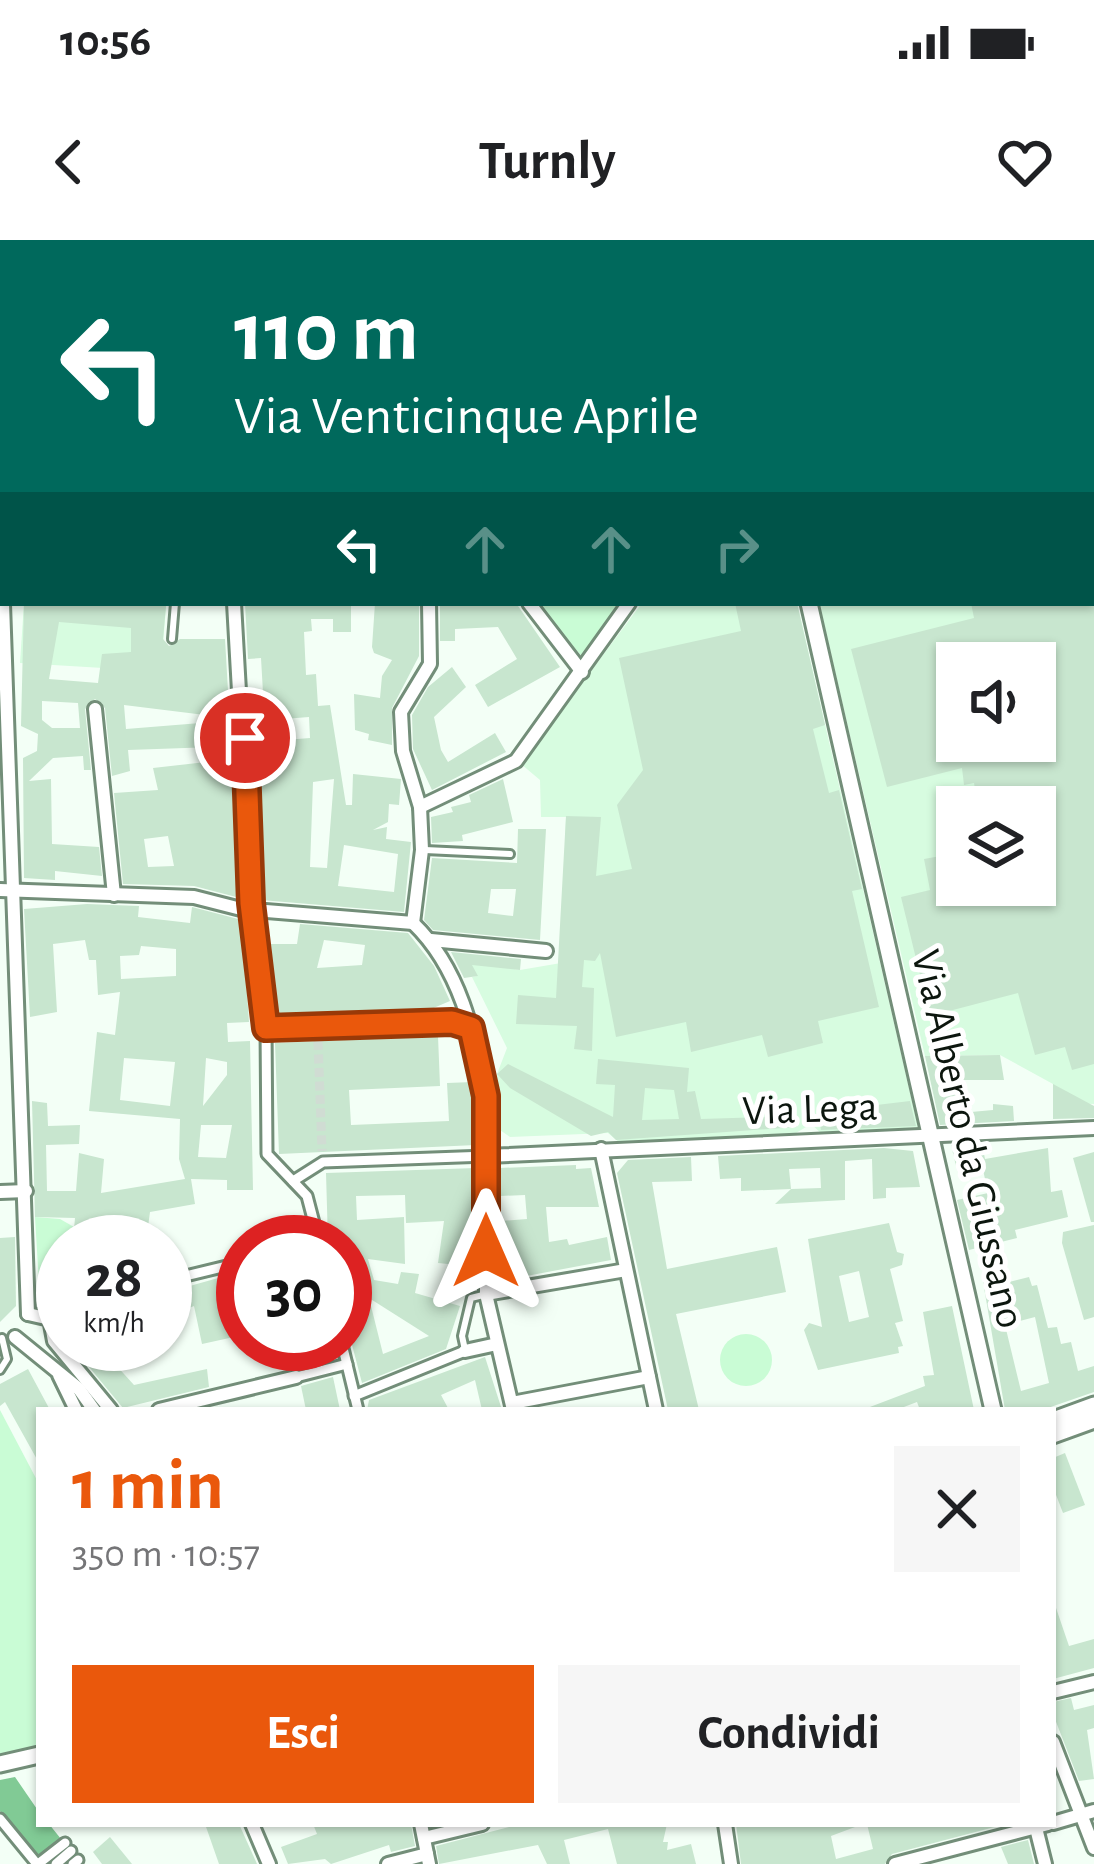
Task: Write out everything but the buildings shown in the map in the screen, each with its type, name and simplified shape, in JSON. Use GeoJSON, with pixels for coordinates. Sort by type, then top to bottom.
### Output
{"type":"FeatureCollection","features":[{"type":"Feature","properties":{"kind":"street"},"geometry":{"type":"LineString","coordinates":[[2,606],[7,891],[26,1191],[28,1314]]}},
{"type":"Feature","properties":{"kind":"street"},"geometry":{"type":"LineString","coordinates":[[234,606],[253,910],[266,1028],[267,1154],[307,1196],[312,1215]]}},
{"type":"Feature","properties":{"kind":"street"},"geometry":{"type":"LineString","coordinates":[[413,923],[422,850],[420,807],[403,752],[400,712],[430,664],[429,606]]}},
{"type":"Feature","properties":{"kind":"street"},"geometry":{"type":"LineString","coordinates":[[531,606],[582,671]]}},
{"type":"Feature","properties":{"kind":"street"},"geometry":{"type":"LineString","coordinates":[[420,807],[516,761],[627,606]]}},
{"type":"Feature","properties":{"kind":"street","name":"Via Alberto da Giussano"},"geometry":{"type":"LineString","coordinates":[[809,606],[992,1407]]}},
{"type":"Feature","properties":{"kind":"street"},"geometry":{"type":"LineString","coordinates":[[94,709],[114,895]]}},
{"type":"Feature","properties":{"kind":"street"},"geometry":{"type":"LineString","coordinates":[[7,891],[194,897],[253,910],[413,923],[442,952],[471,1028],[486,1096],[486,1294],[513,1407],[650,1376]]}},
{"type":"Feature","properties":{"kind":"street"},"geometry":{"type":"LineString","coordinates":[[430,940],[546,951]]}},
{"type":"Feature","properties":{"kind":"street"},"geometry":{"type":"LineString","coordinates":[[266,1028],[318,1034],[452,1022],[471,1028]]}},
{"type":"Feature","properties":{"kind":"street","name":"Via Lega"},"geometry":{"type":"LineString","coordinates":[[487,1156],[1094,1127]]}},
{"type":"Feature","properties":{"kind":"street"},"geometry":{"type":"LineString","coordinates":[[601,1149],[655,1407]]}},
{"type":"Feature","properties":{"kind":"street"},"geometry":{"type":"LineString","coordinates":[[293,1181],[323,1157],[487,1156]]}},
{"type":"Feature","properties":{"kind":"street"},"geometry":{"type":"LineString","coordinates":[[0,1192],[26,1191]]}},
{"type":"Feature","properties":{"kind":"street"},"geometry":{"type":"LineString","coordinates":[[486,1294],[626,1270]]}},
{"type":"Feature","properties":{"kind":"street"},"geometry":{"type":"LineString","coordinates":[[36,1314],[19,1320],[6,1338],[59,1374],[91,1407]]}},
{"type":"Feature","properties":{"kind":"street"},"geometry":{"type":"LineString","coordinates":[[354,1396],[465,1351],[497,1344]]}},
{"type":"Feature","properties":{"kind":"street"},"geometry":{"type":"LineString","coordinates":[[32,1353],[36,1350]]}},
{"type":"Feature","properties":{"kind":"street"},"geometry":{"type":"LineString","coordinates":[[84,1371],[109,1407]]}},
{"type":"Feature","properties":{"kind":"street"},"geometry":{"type":"LineString","coordinates":[[171,1407],[319,1371]]}},
{"type":"Feature","properties":{"kind":"street"},"geometry":{"type":"LineString","coordinates":[[348,1371],[357,1407]]}},
{"type":"Feature","properties":{"kind":"street"},"geometry":{"type":"LineString","coordinates":[[59,1374],[75,1407]]}},
{"type":"Feature","properties":{"kind":"street"},"geometry":{"type":"LineString","coordinates":[[1056,1419],[1094,1405]]}},
{"type":"Feature","properties":{"kind":"street"},"geometry":{"type":"LineString","coordinates":[[1056,1434],[1094,1420]]}},
{"type":"Feature","properties":{"kind":"street"},"geometry":{"type":"LineString","coordinates":[[1056,1691],[1094,1682]]}},
{"type":"Feature","properties":{"kind":"street"},"geometry":{"type":"LineString","coordinates":[[1056,1748],[1088,1813],[1094,1849]]}},
{"type":"Feature","properties":{"kind":"street"},"geometry":{"type":"LineString","coordinates":[[2,1764],[36,1756]]}},
{"type":"Feature","properties":{"kind":"street"},"geometry":{"type":"LineString","coordinates":[[1056,1821],[1088,1813]]}},
{"type":"Feature","properties":{"kind":"street"},"geometry":{"type":"LineString","coordinates":[[0,1819],[38,1864],[72,1854]]}},
{"type":"Feature","properties":{"kind":"street"},"geometry":{"type":"LineString","coordinates":[[253,1827],[269,1864]]}},
{"type":"Feature","properties":{"kind":"street"},"geometry":{"type":"LineString","coordinates":[[388,1864],[428,1859],[423,1831],[457,1827]]}},
{"type":"Feature","properties":{"kind":"street"},"geometry":{"type":"LineString","coordinates":[[725,1827],[731,1864]]}},
{"type":"Feature","properties":{"kind":"street"},"geometry":{"type":"LineString","coordinates":[[895,1864],[1032,1827]]}},
{"type":"Feature","properties":{"kind":"street"},"geometry":{"type":"LineString","coordinates":[[1043,1827],[1045,1864]]}},
{"type":"Feature","properties":{"kind":"street"},"geometry":{"type":"LineString","coordinates":[[56,1864],[72,1854]]}},
{"type":"Feature","properties":{"kind":"lane"},"geometry":{"type":"LineString","coordinates":[[172,639],[175,606]]}},
{"type":"Feature","properties":{"kind":"lane"},"geometry":{"type":"LineString","coordinates":[[422,850],[510,854]]}},
{"type":"Feature","properties":{"kind":"lane"},"geometry":{"type":"LineString","coordinates":[[465,1351],[462,1336],[471,1298],[486,1294]]}},
{"type":"Feature","properties":{"kind":"lane"},"geometry":{"type":"LineString","coordinates":[[0,1370],[7,1359],[6,1338]]}},
{"type":"Feature","properties":{"kind":"shaded area"},"geometry":{"type":"Polygon","coordinates":[[[24,606],[166,606],[162,657],[103,668],[20,663],[24,606]]]}},
{"type":"Feature","properties":{"kind":"shaded area"},"geometry":{"type":"Polygon","coordinates":[[[540,606],[618,606],[583,658],[540,606]]]}},
{"type":"Feature","properties":{"kind":"shaded area"},"geometry":{"type":"Polygon","coordinates":[[[640,606],[798,606],[918,1127],[822,1134],[811,1124],[791,1136],[620,1143],[608,1133],[510,1137],[500,1130],[497,1074],[507,1048],[472,977],[477,976],[470,962],[520,970],[561,963],[566,817],[541,817],[540,780],[521,764],[640,606]]]}},
{"type":"Feature","properties":{"kind":"shaded area"},"geometry":{"type":"Polygon","coordinates":[[[820,606],[1094,606],[1094,1104],[1053,1102],[1053,1084],[1000,1055],[925,1056],[820,606]]]}},
{"type":"Feature","properties":{"kind":"shaded area"},"geometry":{"type":"Polygon","coordinates":[[[746,1334],[764,1342],[772,1360],[764,1378],[746,1386],[728,1378],[720,1360],[728,1342],[746,1334]]]}},
{"type":"Feature","properties":{"kind":"shaded area"},"geometry":{"type":"Polygon","coordinates":[[[0,1410],[36,1478],[36,1747],[0,1754],[0,1410]]]}},
{"type":"Feature","properties":{"kind":"shaded area"},"geometry":{"type":"Polygon","coordinates":[[[15,1777],[36,1808],[36,1827],[51,1827],[61,1839],[39,1857],[0,1811],[0,1780],[15,1777]]]}},
{"type":"Feature","properties":{"kind":"tunnel"},"geometry":{"type":"LineString","coordinates":[[318,1041],[322,1151]]}},
{"type":"Feature","properties":{"kind":"route"},"geometry":{"type":"LineString","coordinates":[[245,738],[251,903],[259,1005],[266,1028],[452,1022],[471,1028],[486,1096],[486,1251]]}}]}
